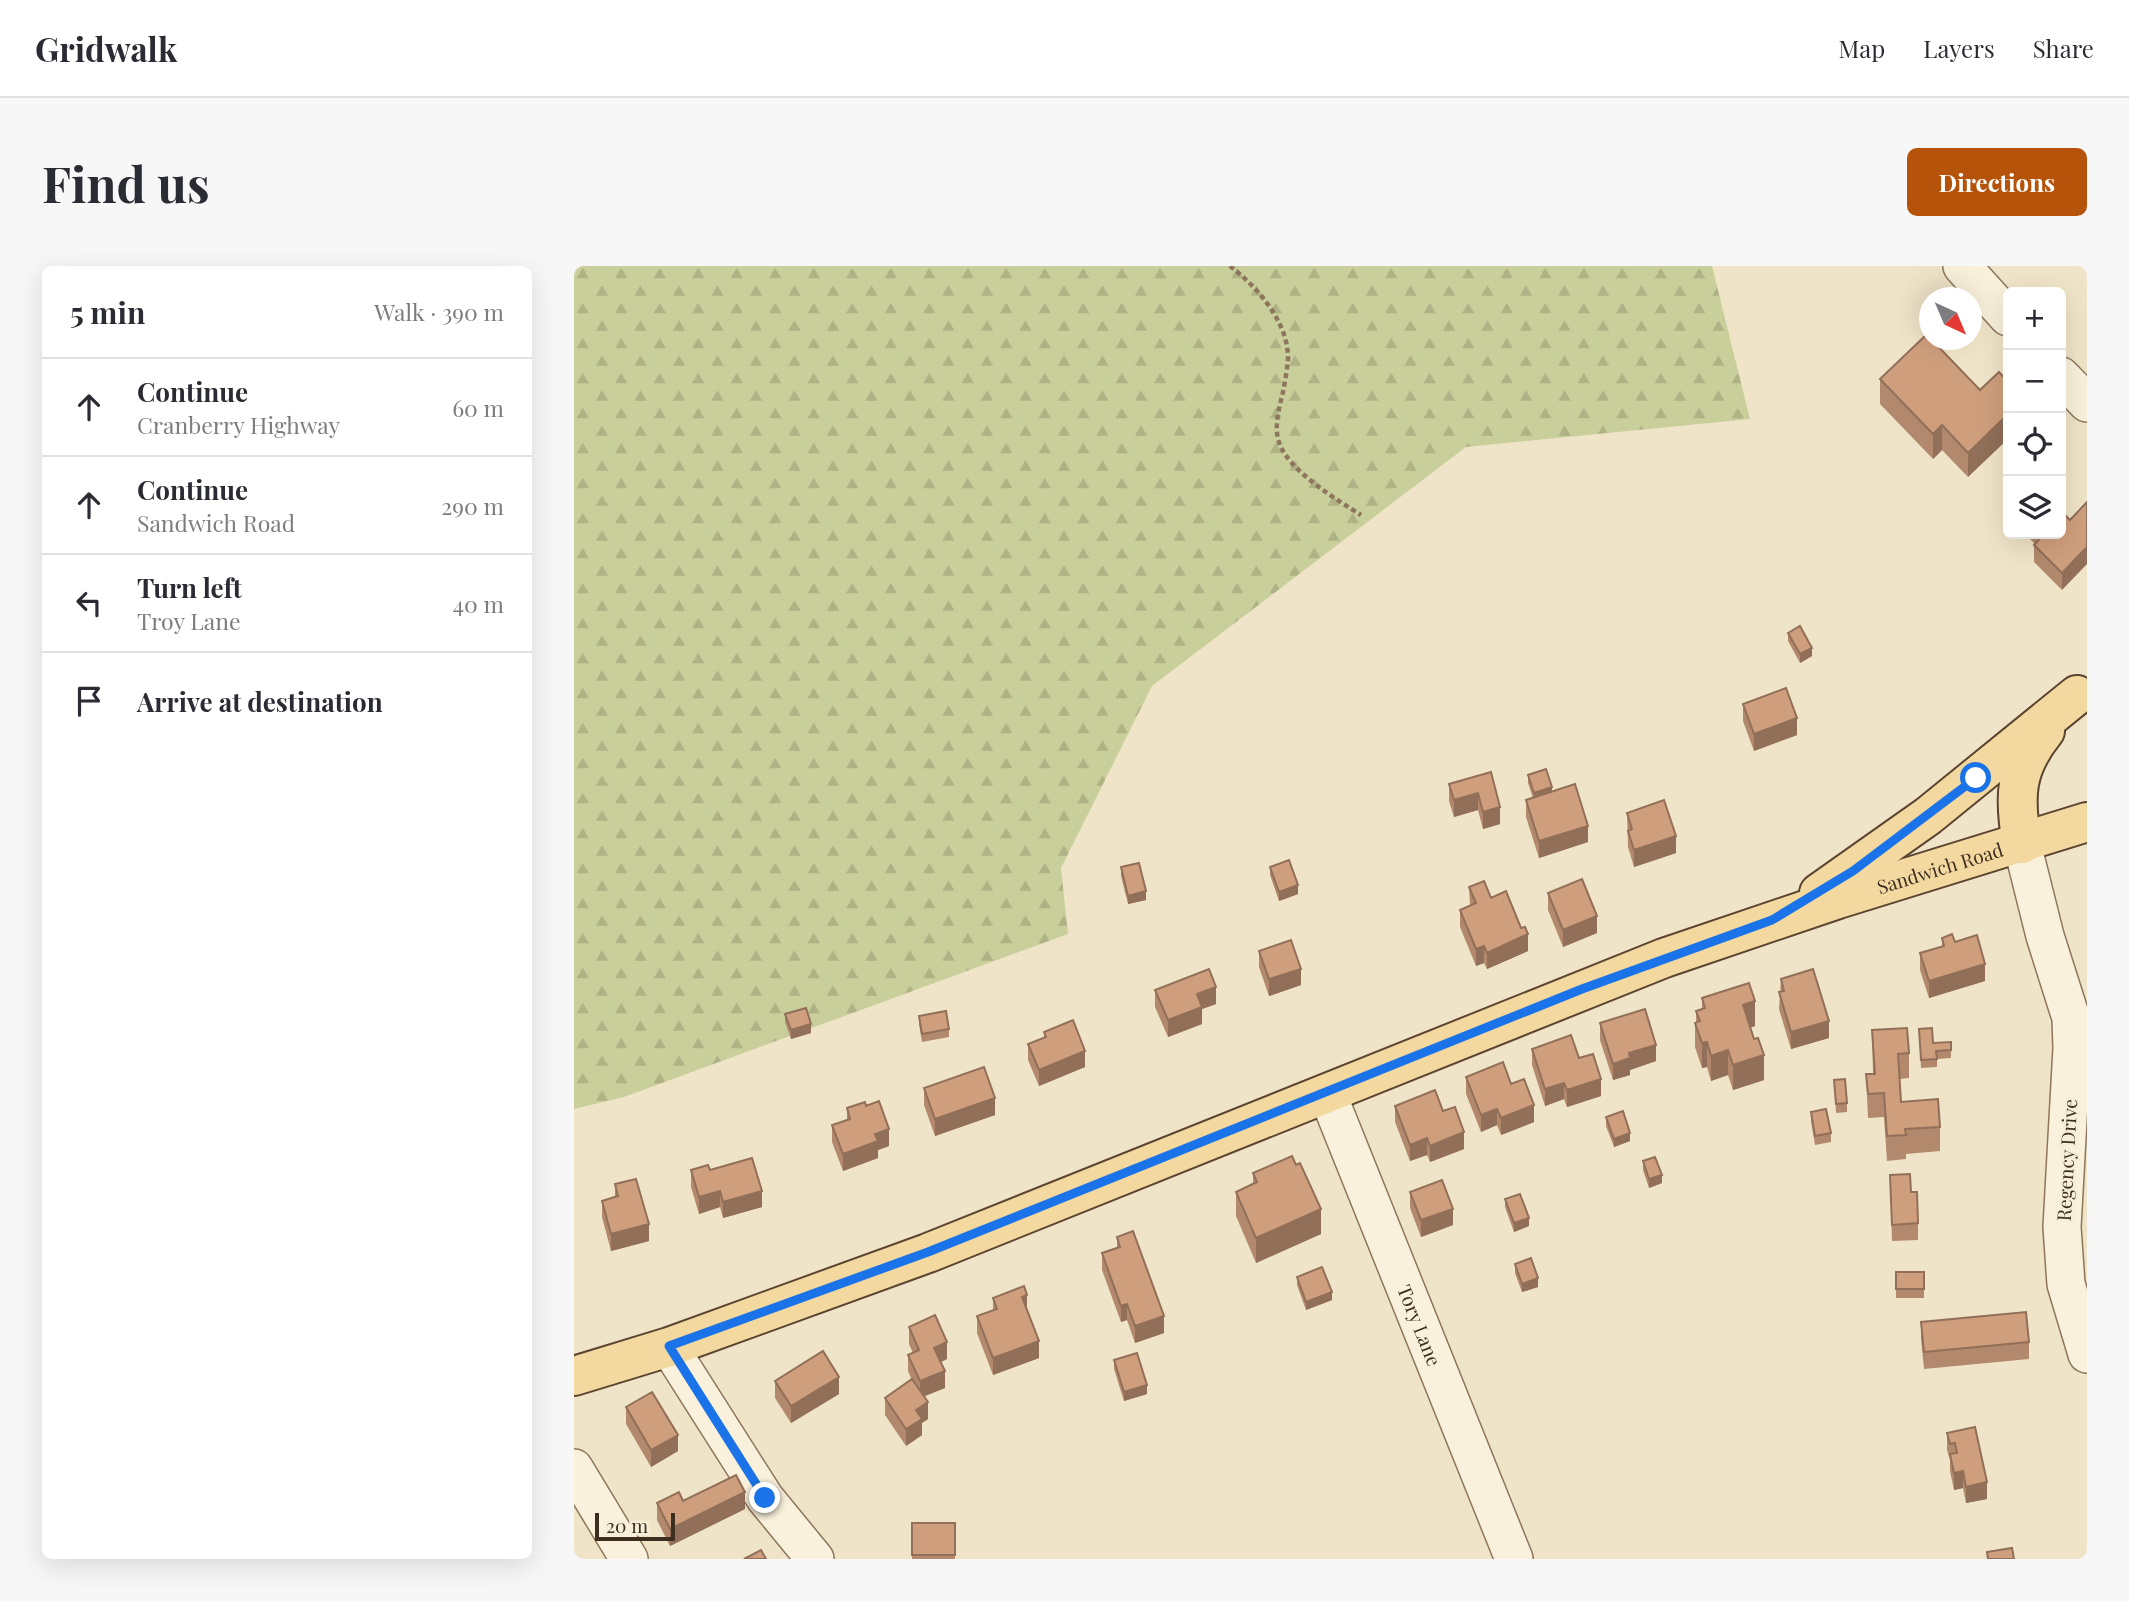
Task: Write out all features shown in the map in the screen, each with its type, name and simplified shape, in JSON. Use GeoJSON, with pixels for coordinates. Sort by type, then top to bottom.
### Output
{"type":"FeatureCollection","features":[{"type":"Feature","properties":{"kind":"main road"},"geometry":{"type":"LineString","coordinates":[[2022,844],[2017,799],[2025,761],[2034,745],[2084,694]]}},
{"type":"Feature","properties":{"kind":"main road"},"geometry":{"type":"LineString","coordinates":[[1772,920],[1853,871],[2084,694]]}},
{"type":"Feature","properties":{"kind":"main road","name":"Sandwich Road"},"geometry":{"type":"LineString","coordinates":[[574,1376],[669,1346],[916,1257],[1582,989],[1772,920],[2087,822]]}},
{"type":"Feature","properties":{"kind":"street"},"geometry":{"type":"LineString","coordinates":[[1962,266],[2003,311]]}},
{"type":"Feature","properties":{"kind":"street"},"geometry":{"type":"LineString","coordinates":[[2066,381],[2087,403]]}},
{"type":"Feature","properties":{"kind":"street","name":"Regency Drive"},"geometry":{"type":"LineString","coordinates":[[2022,844],[2048,947],[2071,1018],[2072,1048],[2062,1227],[2066,1284],[2087,1354]]}},
{"type":"Feature","properties":{"kind":"street","name":"Tory Lane"},"geometry":{"type":"LineString","coordinates":[[1327,1093],[1514,1559]]}},
{"type":"Feature","properties":{"kind":"street"},"geometry":{"type":"LineString","coordinates":[[669,1346],[765,1498],[815,1559]]}},
{"type":"Feature","properties":{"kind":"street"},"geometry":{"type":"LineString","coordinates":[[574,1468],[629,1559]]}},
{"type":"Feature","properties":{"kind":"path"},"geometry":{"type":"LineString","coordinates":[[1230,266],[1254,288],[1270,308],[1282,331],[1288,357],[1276,422],[1280,446],[1295,465],[1326,493],[1361,515]]}},
{"type":"Feature","properties":{"kind":"green space"},"geometry":{"type":"Polygon","coordinates":[[[574,266],[1712,266],[1750,419],[1466,447],[1152,686],[1061,868],[1068,934],[624,1097],[574,1109],[574,266]]]}},
{"type":"Feature","properties":{"kind":"building"},"geometry":{"type":"Polygon","coordinates":[[[1919,342],[1919,350],[1942,350],[1980,390],[1999,372],[2003,376],[2003,419],[1968,453],[1942,425],[1933,434],[1880,379],[1919,342]]]}},
{"type":"Feature","properties":{"kind":"building"},"geometry":{"type":"Polygon","coordinates":[[[2087,502],[2087,547],[2062,573],[2034,545],[2039,539],[2066,539],[2066,516],[2070,520],[2087,502]]]}},
{"type":"Feature","properties":{"kind":"building"},"geometry":{"type":"Polygon","coordinates":[[[1800,626],[1812,648],[1800,654],[1788,633],[1800,626]]]}},
{"type":"Feature","properties":{"kind":"building"},"geometry":{"type":"Polygon","coordinates":[[[1786,688],[1797,718],[1754,734],[1743,704],[1786,688]]]}},
{"type":"Feature","properties":{"kind":"building"},"geometry":{"type":"Polygon","coordinates":[[[1546,769],[1552,787],[1534,793],[1528,775],[1546,769]]]}},
{"type":"Feature","properties":{"kind":"building"},"geometry":{"type":"Polygon","coordinates":[[[1491,772],[1500,807],[1483,812],[1478,793],[1454,800],[1449,784],[1491,772]]]}},
{"type":"Feature","properties":{"kind":"building"},"geometry":{"type":"Polygon","coordinates":[[[1575,784],[1588,826],[1539,841],[1526,800],[1575,784]]]}},
{"type":"Feature","properties":{"kind":"building"},"geometry":{"type":"Polygon","coordinates":[[[1664,800],[1676,836],[1634,850],[1628,831],[1632,829],[1627,813],[1664,800]]]}},
{"type":"Feature","properties":{"kind":"building"},"geometry":{"type":"Polygon","coordinates":[[[1289,860],[1298,885],[1279,892],[1270,867],[1289,860]]]}},
{"type":"Feature","properties":{"kind":"building"},"geometry":{"type":"Polygon","coordinates":[[[1139,863],[1146,891],[1128,896],[1121,867],[1139,863]]]}},
{"type":"Feature","properties":{"kind":"building"},"geometry":{"type":"Polygon","coordinates":[[[1582,879],[1597,916],[1563,930],[1548,893],[1582,879]]]}},
{"type":"Feature","properties":{"kind":"building"},"geometry":{"type":"Polygon","coordinates":[[[1484,881],[1491,898],[1506,891],[1521,928],[1525,927],[1528,934],[1487,953],[1484,946],[1476,949],[1460,910],[1476,903],[1469,887],[1484,881]]]}},
{"type":"Feature","properties":{"kind":"building"},"geometry":{"type":"Polygon","coordinates":[[[1952,934],[1955,942],[1977,935],[1985,964],[1929,981],[1920,953],[1944,946],[1942,938],[1952,934]]]}},
{"type":"Feature","properties":{"kind":"building"},"geometry":{"type":"Polygon","coordinates":[[[1291,940],[1301,969],[1269,979],[1259,951],[1291,940]]]}},
{"type":"Feature","properties":{"kind":"building"},"geometry":{"type":"Polygon","coordinates":[[[1209,969],[1216,987],[1197,994],[1202,1007],[1168,1020],[1155,990],[1209,969]]]}},
{"type":"Feature","properties":{"kind":"building"},"geometry":{"type":"Polygon","coordinates":[[[1813,969],[1829,1021],[1791,1032],[1779,992],[1784,991],[1781,979],[1813,969]]]}},
{"type":"Feature","properties":{"kind":"building"},"geometry":{"type":"Polygon","coordinates":[[[1749,983],[1755,1001],[1743,1005],[1754,1039],[1758,1038],[1764,1055],[1733,1065],[1728,1050],[1711,1056],[1707,1042],[1702,1043],[1695,1023],[1700,1021],[1696,1011],[1705,1008],[1702,998],[1749,983]]]}},
{"type":"Feature","properties":{"kind":"building"},"geometry":{"type":"Polygon","coordinates":[[[806,1008],[811,1024],[791,1030],[785,1014],[806,1008]]]}},
{"type":"Feature","properties":{"kind":"building"},"geometry":{"type":"Polygon","coordinates":[[[1645,1009],[1656,1045],[1629,1053],[1630,1058],[1613,1064],[1600,1023],[1645,1009]]]}},
{"type":"Feature","properties":{"kind":"building"},"geometry":{"type":"Polygon","coordinates":[[[946,1011],[949,1029],[922,1034],[919,1016],[946,1011]]]}},
{"type":"Feature","properties":{"kind":"building"},"geometry":{"type":"Polygon","coordinates":[[[1073,1020],[1085,1051],[1039,1070],[1028,1044],[1046,1037],[1044,1032],[1073,1020]]]}},
{"type":"Feature","properties":{"kind":"building"},"geometry":{"type":"Polygon","coordinates":[[[1907,1028],[1909,1053],[1898,1054],[1901,1102],[1938,1099],[1940,1127],[1905,1129],[1906,1135],[1887,1136],[1884,1093],[1868,1094],[1866,1074],[1875,1074],[1872,1030],[1907,1028]]]}},
{"type":"Feature","properties":{"kind":"building"},"geometry":{"type":"Polygon","coordinates":[[[1932,1028],[1933,1043],[1951,1042],[1951,1050],[1936,1051],[1937,1059],[1921,1060],[1919,1029],[1932,1028]]]}},
{"type":"Feature","properties":{"kind":"building"},"geometry":{"type":"Polygon","coordinates":[[[1571,1035],[1579,1058],[1593,1054],[1601,1079],[1567,1090],[1564,1083],[1545,1089],[1532,1049],[1571,1035]]]}},
{"type":"Feature","properties":{"kind":"building"},"geometry":{"type":"Polygon","coordinates":[[[1503,1062],[1511,1084],[1524,1079],[1534,1105],[1501,1118],[1497,1109],[1481,1115],[1466,1077],[1503,1062]]]}},
{"type":"Feature","properties":{"kind":"building"},"geometry":{"type":"Polygon","coordinates":[[[984,1067],[995,1098],[935,1119],[924,1088],[984,1067]]]}},
{"type":"Feature","properties":{"kind":"building"},"geometry":{"type":"Polygon","coordinates":[[[1845,1079],[1847,1103],[1836,1104],[1834,1080],[1845,1079]]]}},
{"type":"Feature","properties":{"kind":"building"},"geometry":{"type":"Polygon","coordinates":[[[1435,1090],[1443,1111],[1455,1107],[1464,1132],[1430,1146],[1427,1138],[1410,1145],[1395,1106],[1435,1090]]]}},
{"type":"Feature","properties":{"kind":"building"},"geometry":{"type":"Polygon","coordinates":[[[879,1101],[889,1129],[875,1134],[878,1141],[843,1154],[832,1125],[850,1119],[847,1108],[865,1102],[866,1106],[879,1101]]]}},
{"type":"Feature","properties":{"kind":"building"},"geometry":{"type":"Polygon","coordinates":[[[1826,1109],[1831,1133],[1815,1136],[1811,1112],[1826,1109]]]}},
{"type":"Feature","properties":{"kind":"building"},"geometry":{"type":"Polygon","coordinates":[[[1623,1111],[1630,1133],[1614,1139],[1606,1117],[1623,1111]]]}},
{"type":"Feature","properties":{"kind":"building"},"geometry":{"type":"Polygon","coordinates":[[[1292,1156],[1296,1165],[1300,1163],[1321,1209],[1256,1238],[1236,1192],[1257,1182],[1253,1173],[1292,1156]]]}},
{"type":"Feature","properties":{"kind":"building"},"geometry":{"type":"Polygon","coordinates":[[[1655,1157],[1662,1175],[1649,1179],[1643,1161],[1655,1157]]]}},
{"type":"Feature","properties":{"kind":"building"},"geometry":{"type":"Polygon","coordinates":[[[752,1158],[762,1191],[723,1202],[720,1191],[699,1197],[691,1170],[708,1165],[710,1170],[752,1158]]]}},
{"type":"Feature","properties":{"kind":"building"},"geometry":{"type":"Polygon","coordinates":[[[1910,1174],[1911,1192],[1917,1192],[1918,1223],[1892,1225],[1890,1175],[1910,1174]]]}},
{"type":"Feature","properties":{"kind":"building"},"geometry":{"type":"Polygon","coordinates":[[[636,1179],[649,1224],[611,1234],[602,1201],[618,1196],[615,1184],[636,1179]]]}},
{"type":"Feature","properties":{"kind":"building"},"geometry":{"type":"Polygon","coordinates":[[[1442,1180],[1453,1209],[1421,1220],[1410,1192],[1442,1180]]]}},
{"type":"Feature","properties":{"kind":"building"},"geometry":{"type":"Polygon","coordinates":[[[1520,1194],[1529,1218],[1514,1223],[1505,1199],[1520,1194]]]}},
{"type":"Feature","properties":{"kind":"building"},"geometry":{"type":"Polygon","coordinates":[[[1133,1231],[1164,1316],[1135,1326],[1127,1304],[1121,1306],[1102,1253],[1120,1247],[1117,1237],[1133,1231]]]}},
{"type":"Feature","properties":{"kind":"building"},"geometry":{"type":"Polygon","coordinates":[[[1531,1258],[1538,1278],[1522,1284],[1515,1264],[1531,1258]]]}},
{"type":"Feature","properties":{"kind":"building"},"geometry":{"type":"Polygon","coordinates":[[[1322,1267],[1332,1292],[1306,1302],[1297,1277],[1322,1267]]]}},
{"type":"Feature","properties":{"kind":"building"},"geometry":{"type":"Polygon","coordinates":[[[1896,1272],[1924,1272],[1924,1289],[1896,1289],[1896,1272]]]}},
{"type":"Feature","properties":{"kind":"building"},"geometry":{"type":"Polygon","coordinates":[[[1024,1286],[1027,1295],[1022,1297],[1039,1341],[993,1358],[977,1316],[997,1309],[993,1298],[1024,1286]]]}},
{"type":"Feature","properties":{"kind":"building"},"geometry":{"type":"Polygon","coordinates":[[[2026,1312],[2029,1342],[1924,1352],[1921,1322],[2026,1312]]]}},
{"type":"Feature","properties":{"kind":"building"},"geometry":{"type":"Polygon","coordinates":[[[935,1315],[947,1342],[934,1348],[945,1371],[920,1381],[908,1355],[919,1350],[909,1327],[935,1315]]]}},
{"type":"Feature","properties":{"kind":"building"},"geometry":{"type":"Polygon","coordinates":[[[823,1351],[839,1377],[791,1406],[775,1381],[823,1351]]]}},
{"type":"Feature","properties":{"kind":"building"},"geometry":{"type":"Polygon","coordinates":[[[1137,1353],[1147,1385],[1124,1392],[1114,1360],[1137,1353]]]}},
{"type":"Feature","properties":{"kind":"building"},"geometry":{"type":"Polygon","coordinates":[[[912,1379],[928,1402],[916,1410],[922,1419],[906,1429],[885,1398],[912,1379]]]}},
{"type":"Feature","properties":{"kind":"building"},"geometry":{"type":"Polygon","coordinates":[[[652,1392],[678,1435],[651,1450],[626,1407],[652,1392]]]}},
{"type":"Feature","properties":{"kind":"building"},"geometry":{"type":"Polygon","coordinates":[[[1975,1427],[1987,1482],[1966,1487],[1963,1471],[1954,1473],[1950,1454],[1957,1453],[1955,1443],[1950,1444],[1947,1433],[1975,1427]]]}},
{"type":"Feature","properties":{"kind":"building"},"geometry":{"type":"Polygon","coordinates":[[[736,1475],[745,1492],[670,1529],[657,1503],[679,1492],[683,1501],[736,1475]]]}},
{"type":"Feature","properties":{"kind":"building"},"geometry":{"type":"Polygon","coordinates":[[[912,1523],[955,1523],[955,1555],[912,1555],[912,1523]]]}},
{"type":"Feature","properties":{"kind":"building"},"geometry":{"type":"Polygon","coordinates":[[[2012,1548],[2014,1559],[1988,1559],[1987,1552],[2012,1548]]]}},
{"type":"Feature","properties":{"kind":"building"},"geometry":{"type":"Polygon","coordinates":[[[761,1550],[766,1559],[744,1559],[761,1550]]]}},
{"type":"Feature","properties":{"kind":"route"},"geometry":{"type":"LineString","coordinates":[[765,1498],[669,1346],[880,1271],[1040,1209],[1582,989],[1772,920],[1853,871],[1976,778]]}}]}
